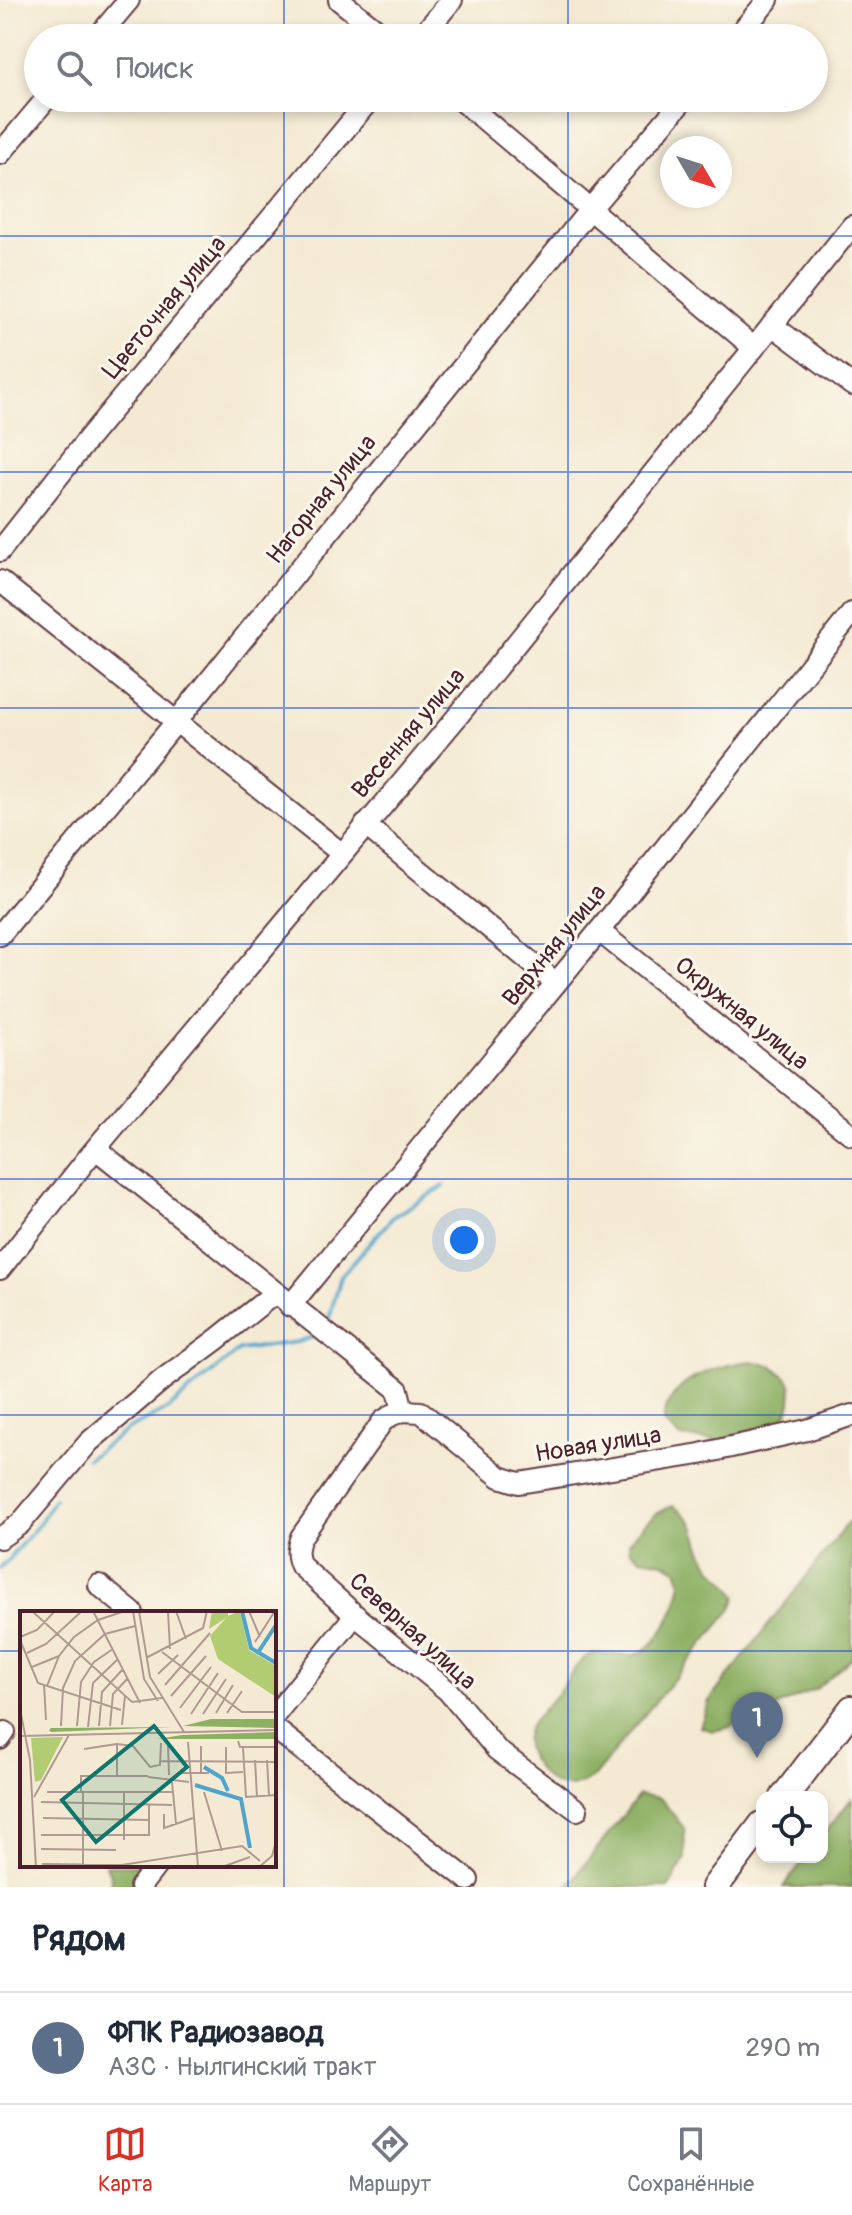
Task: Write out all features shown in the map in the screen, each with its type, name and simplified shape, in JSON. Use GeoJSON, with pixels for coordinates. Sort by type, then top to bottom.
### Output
{"type":"FeatureCollection","features":[{"type":"Feature","properties":{"kind":"main road"},"geometry":{"type":"LineString","coordinates":[[789,1791],[852,1709]]}},
{"type":"Feature","properties":{"kind":"main road"},"geometry":{"type":"LineString","coordinates":[[715,1887],[756,1833]]}},
{"type":"Feature","properties":{"kind":"street"},"geometry":{"type":"LineString","coordinates":[[109,24],[129,0]]}},
{"type":"Feature","properties":{"kind":"street"},"geometry":{"type":"LineString","coordinates":[[339,0],[369,24]]}},
{"type":"Feature","properties":{"kind":"street"},"geometry":{"type":"LineString","coordinates":[[432,24],[452,0]]}},
{"type":"Feature","properties":{"kind":"street"},"geometry":{"type":"LineString","coordinates":[[748,24],[768,0]]}},
{"type":"Feature","properties":{"kind":"street"},"geometry":{"type":"LineString","coordinates":[[0,154],[35,112]]}},
{"type":"Feature","properties":{"kind":"street","name":"Цветочная улица"},"geometry":{"type":"LineString","coordinates":[[0,551],[87,440],[359,112]]}},
{"type":"Feature","properties":{"kind":"street"},"geometry":{"type":"LineString","coordinates":[[476,112],[754,348]]}},
{"type":"Feature","properties":{"kind":"street","name":"Нагорная улица"},"geometry":{"type":"LineString","coordinates":[[0,935],[591,208],[673,112]]}},
{"type":"Feature","properties":{"kind":"street","name":"Весенняя улица"},"geometry":{"type":"LineString","coordinates":[[0,1269],[341,853],[457,717],[852,226]]}},
{"type":"Feature","properties":{"kind":"street"},"geometry":{"type":"LineString","coordinates":[[772,325],[852,385]]}},
{"type":"Feature","properties":{"kind":"street"},"geometry":{"type":"LineString","coordinates":[[0,581],[341,853]]}},
{"type":"Feature","properties":{"kind":"street","name":"Верхняя улица"},"geometry":{"type":"LineString","coordinates":[[0,1538],[20,1524],[89,1442],[162,1380],[216,1340],[282,1299],[556,983],[852,613]]}},
{"type":"Feature","properties":{"kind":"street"},"geometry":{"type":"LineString","coordinates":[[365,825],[556,983]]}},
{"type":"Feature","properties":{"kind":"street","name":"Окружная улица"},"geometry":{"type":"LineString","coordinates":[[599,931],[852,1135]]}},
{"type":"Feature","properties":{"kind":"street"},"geometry":{"type":"LineString","coordinates":[[96,1149],[398,1390],[403,1411]]}},
{"type":"Feature","properties":{"kind":"street","name":"Новая улица"},"geometry":{"type":"LineString","coordinates":[[403,1411],[421,1412],[500,1477],[519,1483],[700,1454],[807,1430],[852,1415]]}},
{"type":"Feature","properties":{"kind":"street","name":"Северная улица"},"geometry":{"type":"LineString","coordinates":[[403,1411],[383,1421],[301,1537],[297,1547],[301,1566],[448,1691],[497,1750],[577,1810]]}},
{"type":"Feature","properties":{"kind":"street"},"geometry":{"type":"LineString","coordinates":[[99,1585],[131,1611]]}},
{"type":"Feature","properties":{"kind":"street"},"geometry":{"type":"LineString","coordinates":[[276,1714],[355,1615]]}},
{"type":"Feature","properties":{"kind":"street"},"geometry":{"type":"LineString","coordinates":[[276,1730],[468,1880]]}},
{"type":"Feature","properties":{"kind":"street"},"geometry":{"type":"LineString","coordinates":[[140,1887],[155,1867]]}},
{"type":"Feature","properties":{"kind":"green space"},"geometry":{"type":"Polygon","coordinates":[[[751,1361],[773,1366],[789,1380],[791,1403],[785,1416],[767,1427],[717,1441],[680,1437],[664,1423],[668,1405],[683,1386],[704,1373],[751,1361]]]}},
{"type":"Feature","properties":{"kind":"green space"},"geometry":{"type":"Polygon","coordinates":[[[673,1506],[689,1519],[704,1555],[737,1597],[731,1610],[594,1776],[575,1786],[554,1784],[533,1762],[526,1742],[527,1733],[586,1657],[597,1653],[622,1656],[642,1652],[665,1627],[681,1587],[677,1569],[664,1562],[641,1558],[629,1549],[629,1542],[654,1516],[673,1506]]]}},
{"type":"Feature","properties":{"kind":"green space"},"geometry":{"type":"Polygon","coordinates":[[[852,1518],[852,1658],[816,1689],[727,1728],[713,1731],[700,1727],[709,1701],[852,1518]]]}},
{"type":"Feature","properties":{"kind":"green space"},"geometry":{"type":"Polygon","coordinates":[[[639,1795],[660,1798],[684,1828],[685,1859],[669,1887],[567,1887],[639,1795]]]}},
{"type":"Feature","properties":{"kind":"green space"},"geometry":{"type":"Polygon","coordinates":[[[852,1798],[852,1887],[783,1887],[801,1863],[828,1863],[828,1829],[852,1798]]]}},
{"type":"Feature","properties":{"kind":"green space"},"geometry":{"type":"Polygon","coordinates":[[[107,1867],[147,1867],[134,1887],[110,1887],[111,1878],[107,1867]]]}},
{"type":"Feature","properties":{"kind":"waterway"},"geometry":{"type":"LineString","coordinates":[[328,1322],[341,1276],[393,1217],[444,1186]]}},
{"type":"Feature","properties":{"kind":"waterway"},"geometry":{"type":"LineString","coordinates":[[87,1459],[127,1430],[168,1409],[239,1350],[297,1342],[316,1336]]}},
{"type":"Feature","properties":{"kind":"waterway"},"geometry":{"type":"LineString","coordinates":[[0,1569],[39,1524],[54,1499]]}},
{"type":"Feature","properties":{"kind":"place","name":"ФПК Радиозавод"},"geometry":{"type":"Point","coordinates":[757,1758]}}]}
